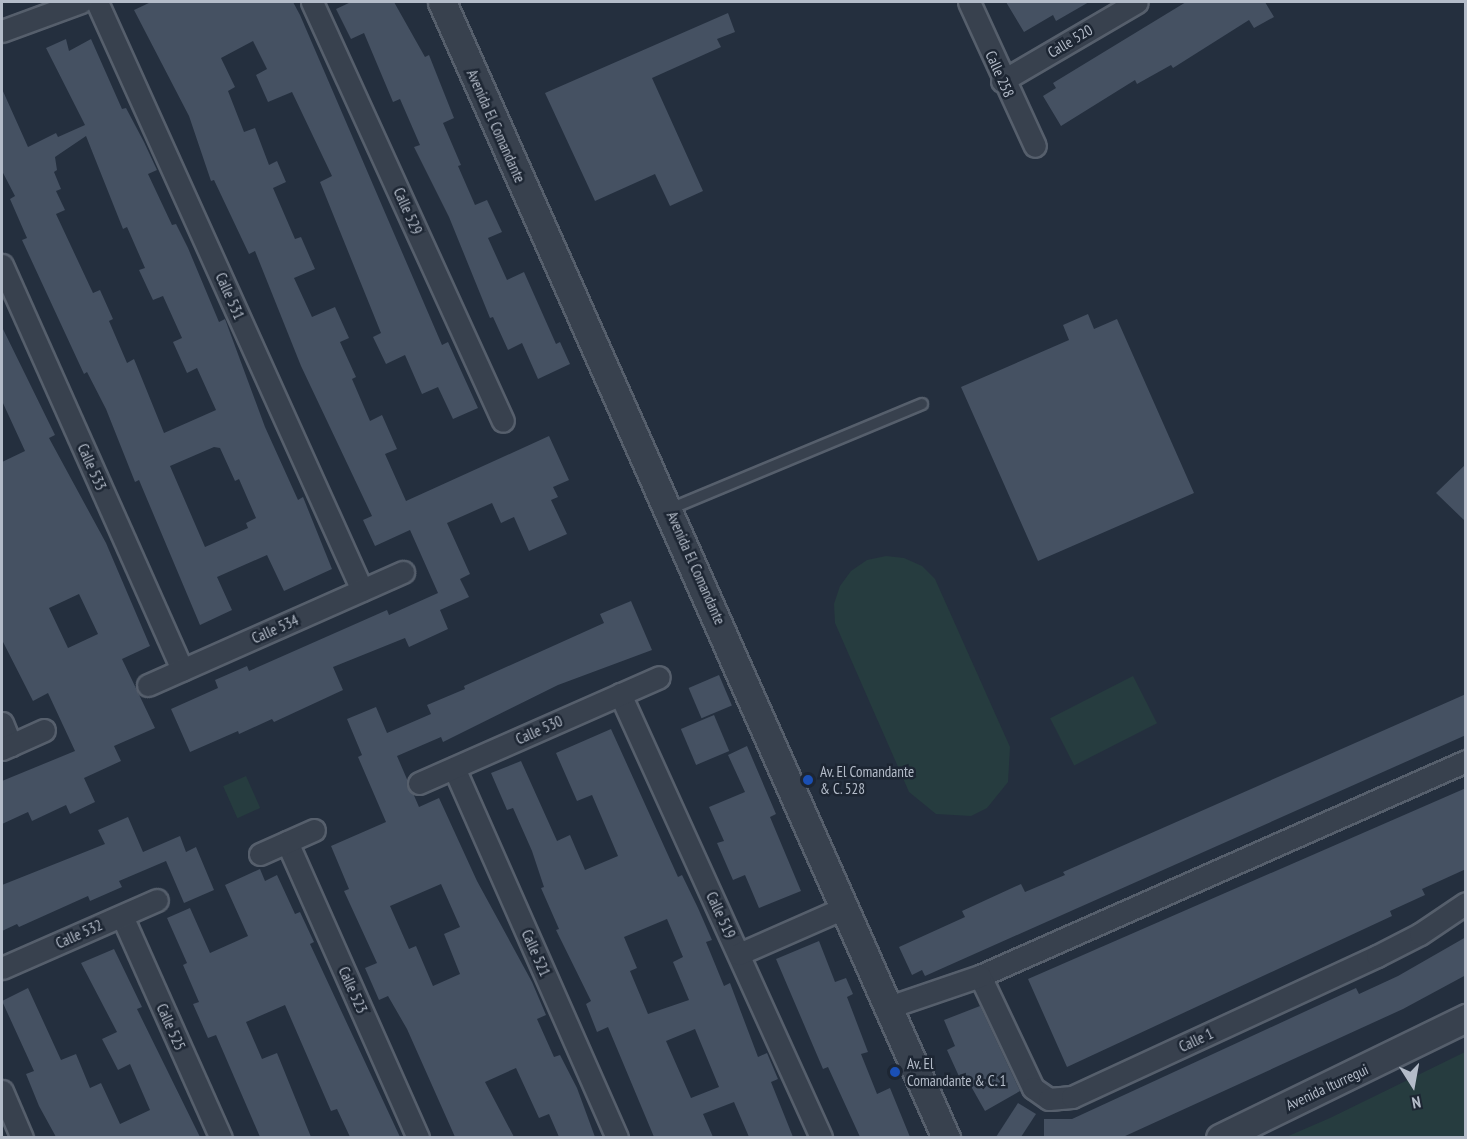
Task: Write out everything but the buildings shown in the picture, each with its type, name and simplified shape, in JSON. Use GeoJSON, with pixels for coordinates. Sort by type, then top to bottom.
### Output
{"type":"FeatureCollection","features":[{"type":"Feature","properties":{"kind":"street"},"geometry":{"type":"LineString","coordinates":[[2,31],[81,2]]}},
{"type":"Feature","properties":{"kind":"street","name":"Calle 531"},"geometry":{"type":"LineString","coordinates":[[98,2],[362,590]]}},
{"type":"Feature","properties":{"kind":"street","name":"Calle 529"},"geometry":{"type":"LineString","coordinates":[[312,2],[503,421]]}},
{"type":"Feature","properties":{"kind":"street","name":"Avenida El Comandante"},"geometry":{"type":"LineString","coordinates":[[442,2],[670,509],[946,1137]]}},
{"type":"Feature","properties":{"kind":"street","name":"Calle 258"},"geometry":{"type":"LineString","coordinates":[[969,2],[1002,81],[1035,146]]}},
{"type":"Feature","properties":{"kind":"street","name":"Calle 520"},"geometry":{"type":"LineString","coordinates":[[1002,81],[1137,2]]}},
{"type":"Feature","properties":{"kind":"street","name":"Calle 533"},"geometry":{"type":"LineString","coordinates":[[2,265],[182,670]]}},
{"type":"Feature","properties":{"kind":"street","name":"Calle 534"},"geometry":{"type":"LineString","coordinates":[[148,686],[403,572]]}},
{"type":"Feature","properties":{"kind":"street","name":"Calle 530"},"geometry":{"type":"LineString","coordinates":[[419,783],[659,677]]}},
{"type":"Feature","properties":{"kind":"street","name":"Calle 519"},"geometry":{"type":"LineString","coordinates":[[620,694],[820,1137]]}},
{"type":"Feature","properties":{"kind":"street"},"geometry":{"type":"LineString","coordinates":[[2,723],[6,747],[44,730]]}},
{"type":"Feature","properties":{"kind":"street"},"geometry":{"type":"LineString","coordinates":[[889,1007],[981,976],[1466,760]]}},
{"type":"Feature","properties":{"kind":"street","name":"Calle 521"},"geometry":{"type":"LineString","coordinates":[[454,768],[617,1137]]}},
{"type":"Feature","properties":{"kind":"street"},"geometry":{"type":"LineString","coordinates":[[260,854],[314,830]]}},
{"type":"Feature","properties":{"kind":"street","name":"Calle 523"},"geometry":{"type":"LineString","coordinates":[[287,842],[418,1137]]}},
{"type":"Feature","properties":{"kind":"street","name":"Calle 532"},"geometry":{"type":"LineString","coordinates":[[2,968],[157,900]]}},
{"type":"Feature","properties":{"kind":"street","name":"Calle 1"},"geometry":{"type":"LineString","coordinates":[[981,976],[1033,1088],[1049,1098],[1072,1097],[1377,956],[1420,934],[1466,903]]}},
{"type":"Feature","properties":{"kind":"street"},"geometry":{"type":"LineString","coordinates":[[739,954],[846,907]]}},
{"type":"Feature","properties":{"kind":"street","name":"Calle 525"},"geometry":{"type":"LineString","coordinates":[[122,916],[221,1137]]}},
{"type":"Feature","properties":{"kind":"street","name":"Avenida Iturregui"},"geometry":{"type":"LineString","coordinates":[[1221,1137],[1466,1018]]}},
{"type":"Feature","properties":{"kind":"street"},"geometry":{"type":"LineString","coordinates":[[2,1091],[22,1137]]}},
{"type":"Feature","properties":{"kind":"lane"},"geometry":{"type":"LineString","coordinates":[[670,509],[922,404]]}},
{"type":"Feature","properties":{"kind":"green space"},"geometry":{"type":"Polygon","coordinates":[[[886,556],[904,558],[922,566],[935,579],[1010,747],[1008,782],[987,808],[971,816],[936,814],[909,792],[835,623],[834,604],[840,586],[851,571],[867,560],[886,556]]]}},
{"type":"Feature","properties":{"kind":"green space"},"geometry":{"type":"Polygon","coordinates":[[[1133,676],[1157,723],[1074,765],[1050,718],[1133,676]]]}},
{"type":"Feature","properties":{"kind":"green space"},"geometry":{"type":"Polygon","coordinates":[[[246,776],[260,808],[237,818],[223,786],[246,776]]]}},
{"type":"Feature","properties":{"kind":"green space"},"geometry":{"type":"Polygon","coordinates":[[[1465,1052],[1465,1137],[1286,1137],[1330,1118],[1465,1052]]]}},
{"type":"Feature","properties":{"kind":"place","name":"Av. El Comandante & C. 528"},"geometry":{"type":"Point","coordinates":[808,780]}},
{"type":"Feature","properties":{"kind":"place","name":"Av. El Comandante & C. 1"},"geometry":{"type":"Point","coordinates":[895,1072]}}]}
